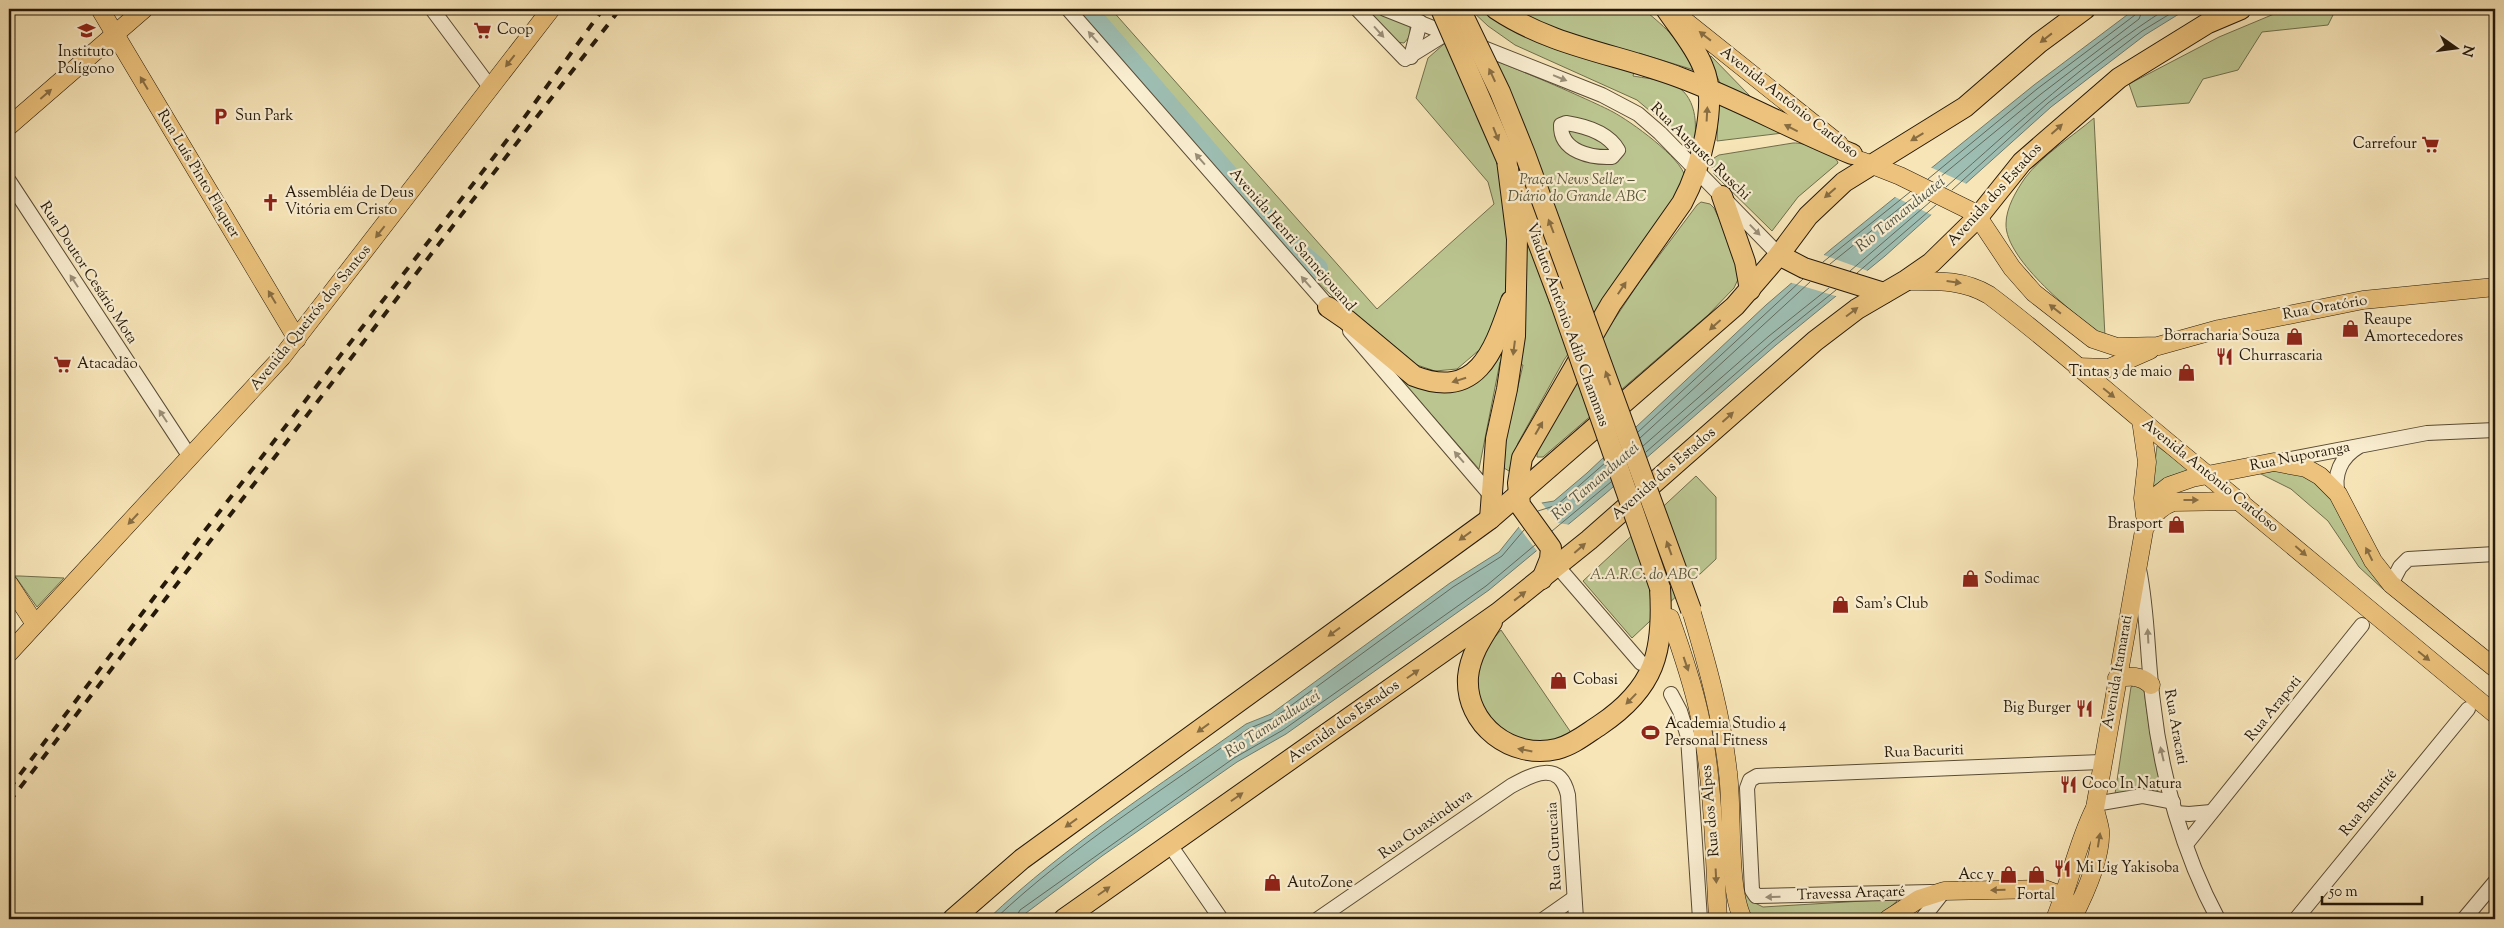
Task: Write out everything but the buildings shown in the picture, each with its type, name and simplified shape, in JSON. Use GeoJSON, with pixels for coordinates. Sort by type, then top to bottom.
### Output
{"type":"FeatureCollection","features":[{"type":"Feature","properties":{"kind":"highway","name":"Viaduto Antônio Adib Chammas"},"geometry":{"type":"LineString","coordinates":[[1442,9],[1507,160],[1559,298],[1670,618]]}},
{"type":"Feature","properties":{"kind":"highway","name":"Viaduto Antônio Adib Chammas"},"geometry":{"type":"LineString","coordinates":[[1460,9],[1500,92],[1525,154],[1691,610]]}},
{"type":"Feature","properties":{"kind":"highway"},"geometry":{"type":"LineString","coordinates":[[1496,9],[1522,25],[1559,41],[1653,68],[1708,88],[1806,136],[1852,154]]}},
{"type":"Feature","properties":{"kind":"highway"},"geometry":{"type":"LineString","coordinates":[[1505,505],[1527,448],[1611,304],[1682,203],[1697,170],[1706,132],[1708,88],[1703,66],[1666,9]]}},
{"type":"Feature","properties":{"kind":"highway"},"geometry":{"type":"LineString","coordinates":[[953,919],[1022,859],[1505,505],[1715,325],[1750,290],[1808,216],[1825,198],[1844,182],[1965,107],[2039,43],[2085,9]]}},
{"type":"Feature","properties":{"kind":"highway","name":"Avenida dos Estados"},"geometry":{"type":"LineString","coordinates":[[1064,919],[1498,613],[1550,573],[1786,365],[1857,309],[1905,281],[1931,263],[1978,217],[2022,162],[2119,78],[2208,23],[2241,9]]}},
{"type":"Feature","properties":{"kind":"highway"},"geometry":{"type":"LineString","coordinates":[[1507,160],[1517,238],[1517,282],[1512,365],[1496,439],[1505,505],[1550,544],[1552,553],[1550,573]]}},
{"type":"Feature","properties":{"kind":"highway"},"geometry":{"type":"LineString","coordinates":[[1722,196],[1745,262],[1750,290]]}},
{"type":"Feature","properties":{"kind":"highway"},"geometry":{"type":"LineString","coordinates":[[1779,255],[1804,268],[1884,293]]}},
{"type":"Feature","properties":{"kind":"highway"},"geometry":{"type":"LineString","coordinates":[[1328,307],[1347,320],[1414,376],[1425,380],[1448,383],[1457,382],[1474,374],[1490,355],[1497,342],[1517,282]]}},
{"type":"Feature","properties":{"kind":"highway"},"geometry":{"type":"LineString","coordinates":[[1498,613],[1482,637],[1471,663],[1469,692],[1480,720],[1501,741],[1514,748],[1544,751],[1572,743],[1617,713],[1640,690],[1657,656],[1661,636],[1660,588]]}},
{"type":"Feature","properties":{"kind":"main road","name":"Rua Luís Pinto Flaquer"},"geometry":{"type":"LineString","coordinates":[[100,9],[297,339]]}},
{"type":"Feature","properties":{"kind":"main road"},"geometry":{"type":"LineString","coordinates":[[9,126],[144,9]]}},
{"type":"Feature","properties":{"kind":"main road","name":"Avenida Queirós dos Santos"},"geometry":{"type":"LineString","coordinates":[[9,654],[297,339],[551,9]]}},
{"type":"Feature","properties":{"kind":"main road","name":"Avenida Antônio Cardoso"},"geometry":{"type":"LineString","coordinates":[[1670,9],[1852,154],[1870,166],[1900,176],[1958,203],[1978,217],[2022,281],[2093,339]]}},
{"type":"Feature","properties":{"kind":"main road","name":"Avenida Antônio Cardoso"},"geometry":{"type":"LineString","coordinates":[[1905,281],[1946,281],[1974,287],[1997,302],[2302,551],[2334,582],[2495,714]]}},
{"type":"Feature","properties":{"kind":"main road","name":"Rua Oratório"},"geometry":{"type":"LineString","coordinates":[[2077,367],[2109,368],[2158,346],[2219,329],[2354,301],[2495,288]]}},
{"type":"Feature","properties":{"kind":"main road","name":"Rua Oratório"},"geometry":{"type":"LineString","coordinates":[[2093,339],[2118,347],[2158,346]]}},
{"type":"Feature","properties":{"kind":"main road"},"geometry":{"type":"LineString","coordinates":[[2141,420],[2147,452],[2143,498],[2144,529]]}},
{"type":"Feature","properties":{"kind":"main road"},"geometry":{"type":"LineString","coordinates":[[2274,462],[2298,465],[2313,472],[2338,494],[2373,561],[2391,584],[2495,668]]}},
{"type":"Feature","properties":{"kind":"main road","name":"Rua Nuporanga"},"geometry":{"type":"LineString","coordinates":[[2209,475],[2274,462]]}},
{"type":"Feature","properties":{"kind":"main road","name":"Avenida Itamarati"},"geometry":{"type":"LineString","coordinates":[[2055,919],[2085,827],[2095,806],[2101,762],[2148,508],[2161,491],[2176,482],[2209,475]]}},
{"type":"Feature","properties":{"kind":"main road","name":"Avenida Itamarati"},"geometry":{"type":"LineString","coordinates":[[2144,529],[2154,514],[2164,505],[2173,502],[2241,501]]}},
{"type":"Feature","properties":{"kind":"main road"},"geometry":{"type":"LineString","coordinates":[[11,590],[36,624]]}},
{"type":"Feature","properties":{"kind":"main road"},"geometry":{"type":"LineString","coordinates":[[1691,610],[1711,676],[1724,741],[1731,802],[1734,890],[1743,919]]}},
{"type":"Feature","properties":{"kind":"main road","name":"Rua dos Alpes"},"geometry":{"type":"LineString","coordinates":[[1670,618],[1692,682],[1704,742],[1712,804],[1718,919]]}},
{"type":"Feature","properties":{"kind":"main road"},"geometry":{"type":"LineString","coordinates":[[2117,678],[2140,677],[2151,685]]}},
{"type":"Feature","properties":{"kind":"main road","name":"Avenida Itamarati"},"geometry":{"type":"LineString","coordinates":[[2071,919],[2088,884],[2097,852],[2100,832],[2095,806]]}},
{"type":"Feature","properties":{"kind":"main road","name":"Travessa Araçaré"},"geometry":{"type":"LineString","coordinates":[[1944,892],[2044,889],[2064,896]]}},
{"type":"Feature","properties":{"kind":"main road"},"geometry":{"type":"LineString","coordinates":[[1888,919],[1919,899],[1944,892]]}},
{"type":"Feature","properties":{"kind":"main road"},"geometry":{"type":"LineString","coordinates":[[2064,896],[2071,919]]}},
{"type":"Feature","properties":{"kind":"street"},"geometry":{"type":"LineString","coordinates":[[432,9],[490,87]]}},
{"type":"Feature","properties":{"kind":"street","name":"Avenida Henri Sannejouand"},"geometry":{"type":"LineString","coordinates":[[1068,9],[1328,307],[1505,505]]}},
{"type":"Feature","properties":{"kind":"street"},"geometry":{"type":"LineString","coordinates":[[1357,9],[1402,58],[1408,59],[1412,57],[1447,33]]}},
{"type":"Feature","properties":{"kind":"street","name":"Rua Augusto Ruschi"},"geometry":{"type":"LineString","coordinates":[[1385,9],[1602,95],[1630,109],[1650,123],[1779,255]]}},
{"type":"Feature","properties":{"kind":"street"},"geometry":{"type":"LineString","coordinates":[[1412,57],[1420,22],[1442,9]]}},
{"type":"Feature","properties":{"kind":"street"},"geometry":{"type":"LineString","coordinates":[[1451,9],[1476,33],[1515,60]]}},
{"type":"Feature","properties":{"kind":"street","name":"Rua Doutor Cesário Mota"},"geometry":{"type":"LineString","coordinates":[[9,181],[190,457]]}},
{"type":"Feature","properties":{"kind":"street","name":"Rua Nuporanga"},"geometry":{"type":"LineString","coordinates":[[2274,462],[2427,433],[2495,430]]}},
{"type":"Feature","properties":{"kind":"street","name":"Rua Nuporanga"},"geometry":{"type":"LineString","coordinates":[[2338,494],[2336,478],[2338,470],[2347,455],[2360,445]]}},
{"type":"Feature","properties":{"kind":"street"},"geometry":{"type":"LineString","coordinates":[[2391,584],[2400,567],[2408,559],[2495,554]]}},
{"type":"Feature","properties":{"kind":"street","name":"Rua Aracati"},"geometry":{"type":"LineString","coordinates":[[2138,561],[2146,607],[2151,685],[2158,737],[2174,807],[2207,899],[2218,919]]}},
{"type":"Feature","properties":{"kind":"street"},"geometry":{"type":"LineString","coordinates":[[1550,573],[1641,663]]}},
{"type":"Feature","properties":{"kind":"street","name":"Rua Arapoti"},"geometry":{"type":"LineString","coordinates":[[2187,843],[2362,625]]}},
{"type":"Feature","properties":{"kind":"street","name":"Rua dos Alpes"},"geometry":{"type":"LineString","coordinates":[[1670,694],[1680,711],[1688,737],[1700,919]]}},
{"type":"Feature","properties":{"kind":"street","name":"Rua Baturité"},"geometry":{"type":"LineString","coordinates":[[2296,919],[2468,708]]}},
{"type":"Feature","properties":{"kind":"street","name":"Rua Bacuriti"},"geometry":{"type":"LineString","coordinates":[[1750,780],[1757,776],[2101,762]]}},
{"type":"Feature","properties":{"kind":"street","name":"Rua Guaxinduva"},"geometry":{"type":"LineString","coordinates":[[1318,919],[1512,786],[1536,774],[1557,775]]}},
{"type":"Feature","properties":{"kind":"street","name":"Rua Curucaia"},"geometry":{"type":"LineString","coordinates":[[1557,775],[1564,781],[1568,795],[1576,919]]}},
{"type":"Feature","properties":{"kind":"street","name":"Travessa Araçaré"},"geometry":{"type":"LineString","coordinates":[[1750,780],[1748,788],[1752,880],[1756,896],[1944,892]]}},
{"type":"Feature","properties":{"kind":"street"},"geometry":{"type":"LineString","coordinates":[[2095,806],[2142,796],[2189,814],[2211,812]]}},
{"type":"Feature","properties":{"kind":"street"},"geometry":{"type":"LineString","coordinates":[[1170,845],[1221,919]]}},
{"type":"Feature","properties":{"kind":"street"},"geometry":{"type":"LineString","coordinates":[[2465,919],[2495,882]]}},
{"type":"Feature","properties":{"kind":"street"},"geometry":{"type":"LineString","coordinates":[[1922,919],[1944,892]]}},
{"type":"Feature","properties":{"kind":"street"},"geometry":{"type":"LineString","coordinates":[[1544,919],[1574,898]]}},
{"type":"Feature","properties":{"kind":"green space","name":"Praça News Seller – Diário do Grande ABC"},"geometry":{"type":"Polygon","coordinates":[[[1078,9],[1111,9],[1377,309],[1494,204],[1488,182],[1416,98],[1428,58],[1444,44],[1474,52],[1580,96],[1613,112],[1631,123],[1675,160],[1685,177],[1680,190],[1564,360],[1518,443],[1509,471],[1504,468],[1504,446],[1523,365],[1500,362],[1479,469],[1382,358],[1408,381],[1485,375],[1496,361],[1478,351],[1457,369],[1435,371],[1414,364],[1361,323],[1300,266],[1078,9]]]}},
{"type":"Feature","properties":{"kind":"green space"},"geometry":{"type":"Polygon","coordinates":[[[1470,9],[1643,9],[1673,36],[1694,70],[1639,53],[1633,76],[1667,82],[1684,92],[1693,107],[1695,116],[1694,143],[1688,143],[1637,100],[1515,45],[1488,26],[1470,9]]]}},
{"type":"Feature","properties":{"kind":"green space"},"geometry":{"type":"Polygon","coordinates":[[[2286,9],[2336,9],[2328,25],[2262,32],[2238,70],[2203,79],[2189,103],[2137,107],[2129,84],[2219,37],[2286,9]]]}},
{"type":"Feature","properties":{"kind":"green space"},"geometry":{"type":"Polygon","coordinates":[[[1375,10],[1410,26],[1410,36],[1404,43],[1396,42],[1372,14],[1375,10]]]}},
{"type":"Feature","properties":{"kind":"green space"},"geometry":{"type":"Polygon","coordinates":[[[1711,56],[1750,97],[1748,98],[1720,83],[1708,57],[1711,56]]]}},
{"type":"Feature","properties":{"kind":"green space"},"geometry":{"type":"Polygon","coordinates":[[[1721,103],[1783,133],[1717,141],[1718,108],[1721,103]]]}},
{"type":"Feature","properties":{"kind":"green space"},"geometry":{"type":"Polygon","coordinates":[[[2094,118],[2105,337],[2061,302],[2030,270],[2017,254],[2009,238],[2006,224],[2012,200],[2025,178],[2049,154],[2094,118]]]}},
{"type":"Feature","properties":{"kind":"green space"},"geometry":{"type":"Polygon","coordinates":[[[1793,143],[1804,144],[1826,152],[1836,159],[1838,163],[1798,197],[1772,231],[1714,174],[1712,167],[1714,158],[1719,155],[1793,143]]]}},
{"type":"Feature","properties":{"kind":"green space","name":"Praça News Seller – Diário do Grande ABC"},"geometry":{"type":"Polygon","coordinates":[[[1701,202],[1710,204],[1714,208],[1737,257],[1739,277],[1734,288],[1708,315],[1543,457],[1537,457],[1537,452],[1602,338],[1640,281],[1701,202]]]}},
{"type":"Feature","properties":{"kind":"green space"},"geometry":{"type":"Polygon","coordinates":[[[2157,446],[2190,470],[2168,477],[2152,487],[2157,446]]]}},
{"type":"Feature","properties":{"kind":"green space"},"geometry":{"type":"Polygon","coordinates":[[[2286,470],[2295,472],[2324,486],[2385,587],[2384,590],[2359,567],[2328,521],[2291,489],[2259,473],[2286,470]]]}},
{"type":"Feature","properties":{"kind":"green space","name":"A.A.R.C. do ABC"},"geometry":{"type":"Polygon","coordinates":[[[1696,476],[1716,497],[1716,559],[1632,638],[1583,581],[1696,476]]]}},
{"type":"Feature","properties":{"kind":"green space"},"geometry":{"type":"Polygon","coordinates":[[[15,576],[20,576],[64,578],[37,607],[15,576]]]}},
{"type":"Feature","properties":{"kind":"green space"},"geometry":{"type":"Polygon","coordinates":[[[1501,630],[1572,734],[1541,741],[1518,738],[1496,723],[1488,713],[1481,701],[1477,675],[1484,653],[1501,630]]]}},
{"type":"Feature","properties":{"kind":"green space"},"geometry":{"type":"Polygon","coordinates":[[[2136,684],[2144,690],[2150,733],[2162,787],[2157,791],[2134,790],[2115,794],[2131,687],[2136,684]]]}},
{"type":"Feature","properties":{"kind":"green space"},"geometry":{"type":"Polygon","coordinates":[[[1742,887],[1745,887],[1751,901],[1763,907],[1895,899],[1897,901],[1877,919],[1751,919],[1746,908],[1742,887]]]}},
{"type":"Feature","properties":{"kind":"water","name":"Rio Tamanduateí"},"geometry":{"type":"Polygon","coordinates":[[[2135,9],[2187,9],[2145,35],[2051,107],[1885,256],[1776,345],[1605,494],[1489,590],[1286,734],[1237,762],[1102,856],[1018,919],[988,919],[1049,866],[1114,817],[1246,724],[1271,714],[1450,583],[1499,552],[1535,507],[1542,503],[1554,501],[1587,473],[1766,305],[1830,250],[2034,85],[2135,9]]]}},
{"type":"Feature","properties":{"kind":"pier"},"geometry":{"type":"Polygon","coordinates":[[[1930,167],[1969,185],[1934,216],[1893,196],[1930,167]]]}},
{"type":"Feature","properties":{"kind":"pier"},"geometry":{"type":"Polygon","coordinates":[[[1821,254],[1868,271],[1839,297],[1789,282],[1821,254]]]}},
{"type":"Feature","properties":{"kind":"pier"},"geometry":{"type":"Polygon","coordinates":[[[1540,501],[1558,523],[1571,525],[1536,554],[1537,551],[1518,526],[1533,505],[1540,501]]]}},
{"type":"Feature","properties":{"kind":"waterway"},"geometry":{"type":"LineString","coordinates":[[1084,9],[1282,240],[1316,269]]}},
{"type":"Feature","properties":{"kind":"railway"},"geometry":{"type":"LineString","coordinates":[[9,789],[203,533],[521,122],[603,9]]}},
{"type":"Feature","properties":{"kind":"railway"},"geometry":{"type":"LineString","coordinates":[[9,802],[620,9]]}},
{"type":"Feature","properties":{"kind":"place","name":"Coop"},"geometry":{"type":"Point","coordinates":[483,30]}},
{"type":"Feature","properties":{"kind":"place","name":"Instituto Polígono"},"geometry":{"type":"Point","coordinates":[86,31]}},
{"type":"Feature","properties":{"kind":"place","name":"Sun Park"},"geometry":{"type":"Point","coordinates":[221,116]}},
{"type":"Feature","properties":{"kind":"place","name":"Carrefour"},"geometry":{"type":"Point","coordinates":[2431,144]}},
{"type":"Feature","properties":{"kind":"place","name":"Assembléia de Deus Vitória em Cristo"},"geometry":{"type":"Point","coordinates":[271,202]}},
{"type":"Feature","properties":{"kind":"place","name":"Reaupe Amortecedores"},"geometry":{"type":"Point","coordinates":[2350,329]}},
{"type":"Feature","properties":{"kind":"place","name":"Borracharia Souza"},"geometry":{"type":"Point","coordinates":[2294,336]}},
{"type":"Feature","properties":{"kind":"place","name":"Churrascaria"},"geometry":{"type":"Point","coordinates":[2225,356]}},
{"type":"Feature","properties":{"kind":"place","name":"Atacadão"},"geometry":{"type":"Point","coordinates":[63,364]}},
{"type":"Feature","properties":{"kind":"place","name":"Tintas 3 de maio"},"geometry":{"type":"Point","coordinates":[2186,372]}},
{"type":"Feature","properties":{"kind":"place","name":"Brasport"},"geometry":{"type":"Point","coordinates":[2177,524]}},
{"type":"Feature","properties":{"kind":"place","name":"Sodimac"},"geometry":{"type":"Point","coordinates":[1970,579]}},
{"type":"Feature","properties":{"kind":"place","name":"Sam's Club"},"geometry":{"type":"Point","coordinates":[1841,604]}},
{"type":"Feature","properties":{"kind":"place","name":"Cobasi"},"geometry":{"type":"Point","coordinates":[1559,680]}},
{"type":"Feature","properties":{"kind":"place","name":"Big Burger"},"geometry":{"type":"Point","coordinates":[2085,708]}},
{"type":"Feature","properties":{"kind":"place","name":"Academia Studio 4 Personal Fitness"},"geometry":{"type":"Point","coordinates":[1651,733]}},
{"type":"Feature","properties":{"kind":"place","name":"Coco In Natura"},"geometry":{"type":"Point","coordinates":[2068,784]}},
{"type":"Feature","properties":{"kind":"place","name":"Mi Lig Yakisoba"},"geometry":{"type":"Point","coordinates":[2062,868]}},
{"type":"Feature","properties":{"kind":"place","name":"Fortal"},"geometry":{"type":"Point","coordinates":[2036,874]}},
{"type":"Feature","properties":{"kind":"place","name":"Acc y"},"geometry":{"type":"Point","coordinates":[2008,875]}},
{"type":"Feature","properties":{"kind":"place","name":"AutoZone"},"geometry":{"type":"Point","coordinates":[1273,883]}}]}
